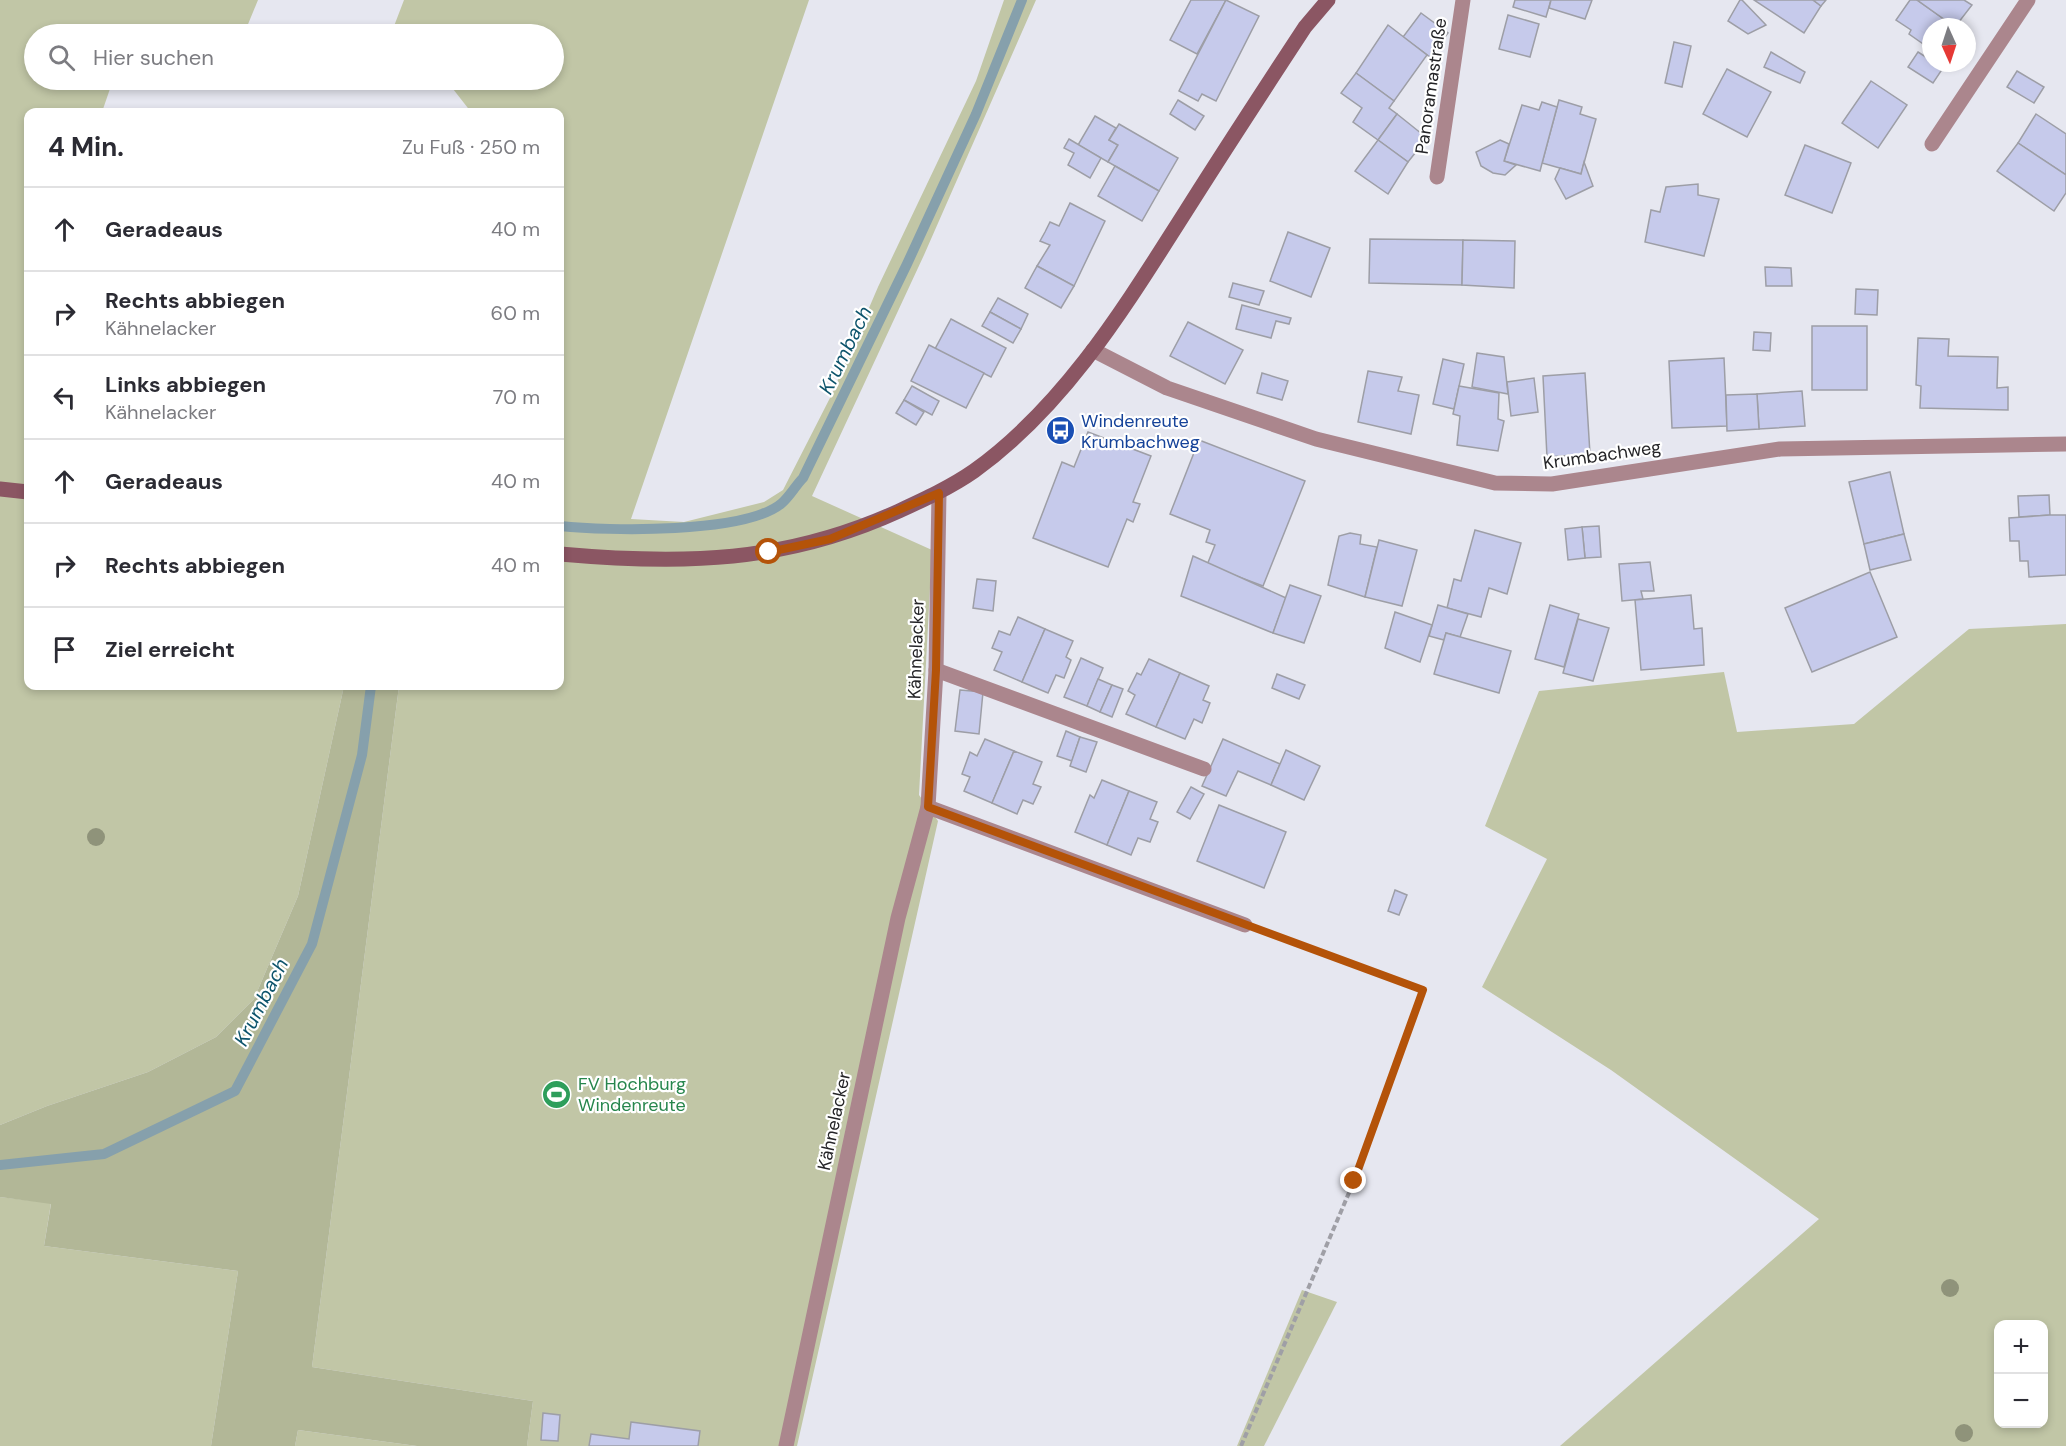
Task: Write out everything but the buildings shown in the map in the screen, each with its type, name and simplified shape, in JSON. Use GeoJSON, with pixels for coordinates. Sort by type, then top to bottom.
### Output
{"type":"FeatureCollection","features":[{"type":"Feature","properties":{"kind":"street"},"geometry":{"type":"LineString","coordinates":[[564,554],[624,560],[700,560],[769,552],[830,539],[939,493],[974,470],[1052,401],[1093,350],[1305,27],[1328,0]]}},
{"type":"Feature","properties":{"kind":"street","name":"Panoramastraße"},"geometry":{"type":"LineString","coordinates":[[1437,177],[1463,0]]}},
{"type":"Feature","properties":{"kind":"street"},"geometry":{"type":"LineString","coordinates":[[1932,144],[2028,0]]}},
{"type":"Feature","properties":{"kind":"street","name":"Krumbachweg"},"geometry":{"type":"LineString","coordinates":[[1093,350],[1167,388],[1316,439],[1495,483],[1552,484],[1780,449],[2066,444]]}},
{"type":"Feature","properties":{"kind":"street"},"geometry":{"type":"LineString","coordinates":[[0,489],[24,492]]}},
{"type":"Feature","properties":{"kind":"street","name":"Kähnelacker"},"geometry":{"type":"LineString","coordinates":[[786,1446],[898,918],[928,807],[936,670],[939,493]]}},
{"type":"Feature","properties":{"kind":"street"},"geometry":{"type":"LineString","coordinates":[[936,670],[1204,769]]}},
{"type":"Feature","properties":{"kind":"street"},"geometry":{"type":"LineString","coordinates":[[928,807],[1245,925]]}},
{"type":"Feature","properties":{"kind":"path"},"geometry":{"type":"LineString","coordinates":[[1241,1446],[1354,1181],[1423,990],[1245,925]]}},
{"type":"Feature","properties":{"kind":"green space"},"geometry":{"type":"Polygon","coordinates":[[[0,0],[258,0],[248,24],[24,24],[24,90],[110,90],[103,108],[24,108],[24,690],[343,690],[298,896],[254,999],[216,1037],[148,1072],[47,1106],[0,1125],[0,0]]]}},
{"type":"Feature","properties":{"kind":"green space"},"geometry":{"type":"Polygon","coordinates":[[[404,0],[809,0],[631,519],[684,522],[764,502],[783,490],[832,394],[878,287],[976,81],[1004,0],[1036,0],[924,255],[812,496],[932,550],[919,795],[938,821],[797,1446],[527,1446],[533,1401],[312,1367],[398,690],[564,690],[564,108],[468,108],[454,90],[564,90],[564,24],[395,24],[404,0]]]}},
{"type":"Feature","properties":{"kind":"green space"},"geometry":{"type":"Polygon","coordinates":[[[2066,624],[2066,1446],[1560,1446],[1819,1219],[1611,1070],[1482,987],[1547,859],[1485,826],[1539,691],[1724,672],[1737,732],[1854,724],[1969,629],[2066,624]]]}},
{"type":"Feature","properties":{"kind":"green space"},"geometry":{"type":"Polygon","coordinates":[[[343,690],[398,690],[312,1367],[533,1401],[527,1446],[417,1446],[298,1430],[295,1446],[211,1446],[238,1271],[44,1246],[51,1204],[0,1197],[0,1125],[47,1106],[148,1072],[216,1037],[254,999],[298,896],[343,690]]]}},
{"type":"Feature","properties":{"kind":"green space"},"geometry":{"type":"Polygon","coordinates":[[[0,1197],[51,1203],[44,1246],[238,1271],[211,1446],[0,1446],[0,1197]]]}},
{"type":"Feature","properties":{"kind":"green space"},"geometry":{"type":"Polygon","coordinates":[[[1302,1290],[1337,1302],[1264,1446],[1237,1446],[1302,1290]]]}},
{"type":"Feature","properties":{"kind":"green space"},"geometry":{"type":"Polygon","coordinates":[[[298,1430],[417,1446],[295,1446],[298,1430]]]}},
{"type":"Feature","properties":{"kind":"waterway","name":"Krumbach"},"geometry":{"type":"LineString","coordinates":[[564,526],[641,529],[708,525],[764,513],[788,497],[803,478],[907,264],[976,114],[1022,0]]}},
{"type":"Feature","properties":{"kind":"waterway","name":"Krumbach"},"geometry":{"type":"LineString","coordinates":[[0,1165],[104,1154],[235,1091],[312,944],[362,755],[370,690]]}},
{"type":"Feature","properties":{"kind":"place","name":"Windenreute Krumbachweg"},"geometry":{"type":"Point","coordinates":[1060,431]}},
{"type":"Feature","properties":{"kind":"place","name":"FV Hochburg Windenreute"},"geometry":{"type":"Point","coordinates":[557,1094]}},
{"type":"Feature","properties":{"kind":"route"},"geometry":{"type":"LineString","coordinates":[[769,552],[830,539],[939,493],[936,670],[928,807],[1423,990],[1354,1181]]}}]}
